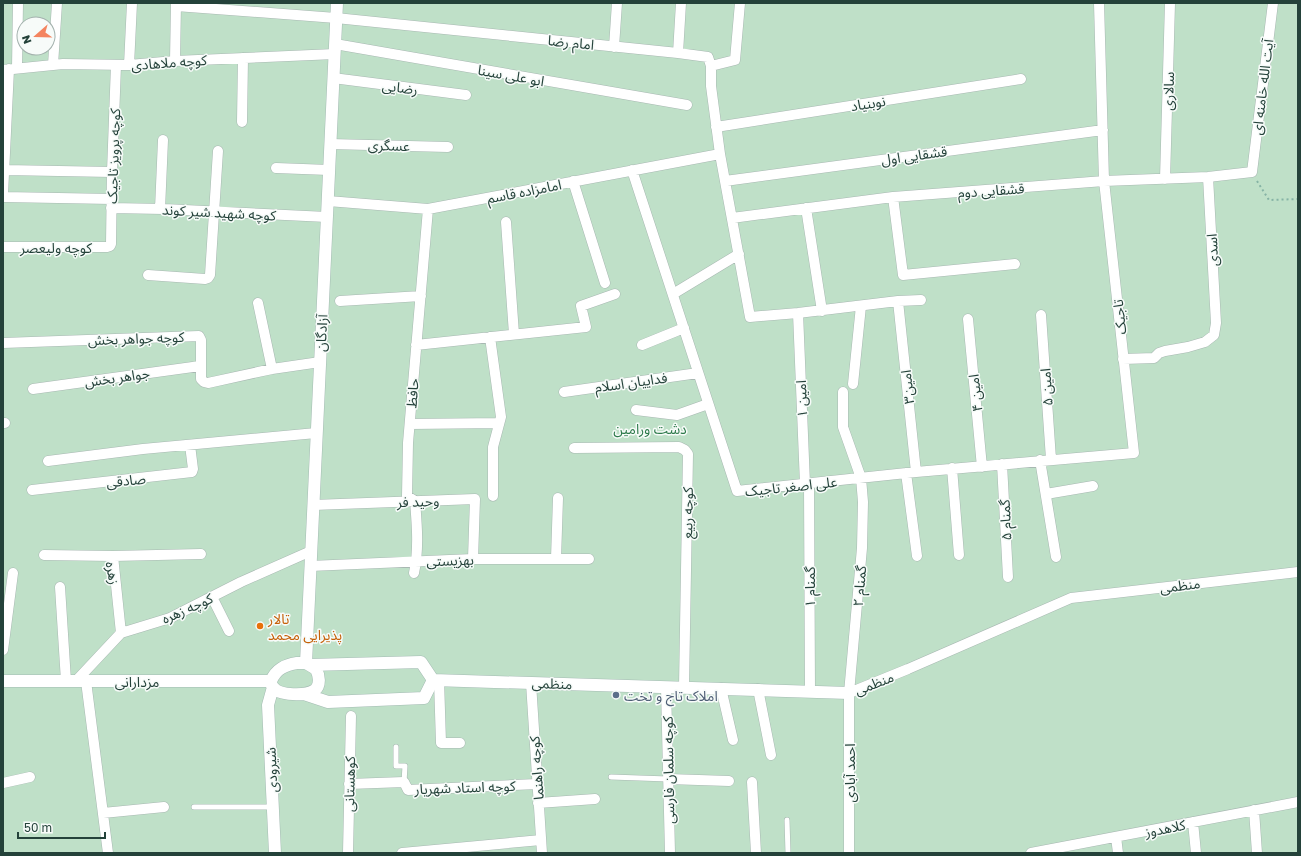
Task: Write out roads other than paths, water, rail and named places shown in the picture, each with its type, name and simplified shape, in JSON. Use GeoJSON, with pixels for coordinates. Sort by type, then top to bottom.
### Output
{"type":"FeatureCollection","features":[{"type":"Feature","properties":{"kind":"main road","name":"آزادگان"},"geometry":{"type":"LineString","coordinates":[[308,664],[310,566],[337,3]]}},
{"type":"Feature","properties":{"kind":"main road"},"geometry":{"type":"LineString","coordinates":[[421,662],[436,680],[424,698],[328,702],[304,694],[287,694],[278,691],[272,684],[274,674],[289,664],[421,662]]}},
{"type":"Feature","properties":{"kind":"main road"},"geometry":{"type":"LineString","coordinates":[[304,694],[315,690],[318,686],[318,674],[316,669],[308,664]]}},
{"type":"Feature","properties":{"kind":"main road","name":"منظمی"},"geometry":{"type":"LineString","coordinates":[[436,680],[849,693]]}},
{"type":"Feature","properties":{"kind":"main road","name":"مزدارانی"},"geometry":{"type":"LineString","coordinates":[[3,681],[272,684]]}},
{"type":"Feature","properties":{"kind":"main road","name":"شیرودی"},"geometry":{"type":"LineString","coordinates":[[272,684],[268,705],[275,853]]}},
{"type":"Feature","properties":{"kind":"street"},"geometry":{"type":"LineString","coordinates":[[18,3],[10,69],[5,170],[112,172]]}},
{"type":"Feature","properties":{"kind":"street"},"geometry":{"type":"LineString","coordinates":[[53,65],[57,3]]}},
{"type":"Feature","properties":{"kind":"street"},"geometry":{"type":"LineString","coordinates":[[129,65],[132,3]]}},
{"type":"Feature","properties":{"kind":"street"},"geometry":{"type":"LineString","coordinates":[[614,47],[617,3]]}},
{"type":"Feature","properties":{"kind":"street"},"geometry":{"type":"LineString","coordinates":[[678,53],[681,3]]}},
{"type":"Feature","properties":{"kind":"street"},"geometry":{"type":"LineString","coordinates":[[740,3],[735,60],[711,66],[711,86],[720,154],[750,317],[822,311],[898,301],[921,300]]}},
{"type":"Feature","properties":{"kind":"street","name":"تاجیک"},"geometry":{"type":"LineString","coordinates":[[1100,3],[1104,181],[1134,452]]}},
{"type":"Feature","properties":{"kind":"street","name":"سالاری"},"geometry":{"type":"LineString","coordinates":[[1165,179],[1170,3]]}},
{"type":"Feature","properties":{"kind":"street","name":"آیت الله خامنه ای"},"geometry":{"type":"LineString","coordinates":[[1252,172],[1273,3]]}},
{"type":"Feature","properties":{"kind":"street"},"geometry":{"type":"LineString","coordinates":[[175,61],[176,4]]}},
{"type":"Feature","properties":{"kind":"street","name":"امام رضا"},"geometry":{"type":"LineString","coordinates":[[176,4],[336,18],[678,53],[708,58],[711,66]]}},
{"type":"Feature","properties":{"kind":"street","name":"کوچه ملاهادی"},"geometry":{"type":"LineString","coordinates":[[10,69],[62,64],[129,65],[243,58],[335,49]]}},
{"type":"Feature","properties":{"kind":"street","name":"ابو علی سینا"},"geometry":{"type":"LineString","coordinates":[[335,49],[687,105]]}},
{"type":"Feature","properties":{"kind":"street"},"geometry":{"type":"LineString","coordinates":[[242,122],[243,58]]}},
{"type":"Feature","properties":{"kind":"street","name":"کوچه پرویز تاجیک"},"geometry":{"type":"LineString","coordinates":[[110,246],[116,65]]}},
{"type":"Feature","properties":{"kind":"street","name":"رضایی"},"geometry":{"type":"LineString","coordinates":[[333,78],[466,95]]}},
{"type":"Feature","properties":{"kind":"street","name":"نوبنیاد"},"geometry":{"type":"LineString","coordinates":[[716,127],[1021,79]]}},
{"type":"Feature","properties":{"kind":"street","name":"قشقایی اول"},"geometry":{"type":"LineString","coordinates":[[725,181],[1103,130]]}},
{"type":"Feature","properties":{"kind":"street"},"geometry":{"type":"LineString","coordinates":[[160,208],[163,140]]}},
{"type":"Feature","properties":{"kind":"street","name":"عسگری"},"geometry":{"type":"LineString","coordinates":[[330,144],[448,147]]}},
{"type":"Feature","properties":{"kind":"street"},"geometry":{"type":"LineString","coordinates":[[148,276],[208,278],[210,275],[218,151]]}},
{"type":"Feature","properties":{"kind":"street","name":"امامزاده قاسم"},"geometry":{"type":"LineString","coordinates":[[328,201],[428,209],[720,154]]}},
{"type":"Feature","properties":{"kind":"street"},"geometry":{"type":"LineString","coordinates":[[276,168],[329,170]]}},
{"type":"Feature","properties":{"kind":"street","name":"کوچه شهید شیر کوند"},"geometry":{"type":"LineString","coordinates":[[5,170],[4,197],[112,203],[160,208],[327,217]]}},
{"type":"Feature","properties":{"kind":"street","name":"علی اصغر تاجیک"},"geometry":{"type":"LineString","coordinates":[[632,170],[737,491],[911,472],[982,467],[1040,460],[1134,452]]}},
{"type":"Feature","properties":{"kind":"street","name":"قشقایی دوم"},"geometry":{"type":"LineString","coordinates":[[732,218],[893,197],[1104,181],[1208,177],[1252,172]]}},
{"type":"Feature","properties":{"kind":"street","name":"اسدی"},"geometry":{"type":"LineString","coordinates":[[1123,359],[1154,358],[1159,353],[1165,351],[1205,342],[1214,335],[1216,323],[1208,177]]}},
{"type":"Feature","properties":{"kind":"street"},"geometry":{"type":"LineString","coordinates":[[573,182],[605,283]]}},
{"type":"Feature","properties":{"kind":"street"},"geometry":{"type":"LineString","coordinates":[[893,197],[903,275],[1015,264]]}},
{"type":"Feature","properties":{"kind":"street"},"geometry":{"type":"LineString","coordinates":[[806,208],[822,311]]}},
{"type":"Feature","properties":{"kind":"street","name":"حافظ"},"geometry":{"type":"LineString","coordinates":[[414,573],[417,561],[417,527],[415,501],[407,496],[408,443],[428,209]]}},
{"type":"Feature","properties":{"kind":"street"},"geometry":{"type":"LineString","coordinates":[[506,222],[514,334]]}},
{"type":"Feature","properties":{"kind":"street","name":"کوچه ولیعصر"},"geometry":{"type":"LineString","coordinates":[[3,246],[110,246]]}},
{"type":"Feature","properties":{"kind":"street"},"geometry":{"type":"LineString","coordinates":[[672,294],[739,254]]}},
{"type":"Feature","properties":{"kind":"street"},"geometry":{"type":"LineString","coordinates":[[416,345],[586,327],[581,306],[616,294]]}},
{"type":"Feature","properties":{"kind":"street"},"geometry":{"type":"LineString","coordinates":[[340,301],[421,296]]}},
{"type":"Feature","properties":{"kind":"street","name":"امین۳"},"geometry":{"type":"LineString","coordinates":[[898,301],[917,556]]}},
{"type":"Feature","properties":{"kind":"street"},"geometry":{"type":"LineString","coordinates":[[258,304],[272,369]]}},
{"type":"Feature","properties":{"kind":"street"},"geometry":{"type":"LineString","coordinates":[[854,384],[861,306]]}},
{"type":"Feature","properties":{"kind":"street","name":"امین ۱"},"geometry":{"type":"LineString","coordinates":[[798,313],[807,484]]}},
{"type":"Feature","properties":{"kind":"street","name":"امین ۵"},"geometry":{"type":"LineString","coordinates":[[1041,315],[1051,459]]}},
{"type":"Feature","properties":{"kind":"street","name":"امین ۴"},"geometry":{"type":"LineString","coordinates":[[968,319],[982,467]]}},
{"type":"Feature","properties":{"kind":"street"},"geometry":{"type":"LineString","coordinates":[[642,345],[684,328]]}},
{"type":"Feature","properties":{"kind":"street","name":"کوچه جواهر بخش"},"geometry":{"type":"LineString","coordinates":[[3,343],[199,336],[201,340],[201,379],[208,383],[272,369],[320,362]]}},
{"type":"Feature","properties":{"kind":"street"},"geometry":{"type":"LineString","coordinates":[[490,337],[501,417],[492,447],[493,496]]}},
{"type":"Feature","properties":{"kind":"street","name":"جواهر بخش"},"geometry":{"type":"LineString","coordinates":[[33,389],[200,366]]}},
{"type":"Feature","properties":{"kind":"street","name":"فداییان اسلام"},"geometry":{"type":"LineString","coordinates":[[564,392],[698,373]]}},
{"type":"Feature","properties":{"kind":"street","name":"گمنام ۲"},"geometry":{"type":"LineString","coordinates":[[843,392],[843,427],[861,478],[863,502],[862,548],[849,693]]}},
{"type":"Feature","properties":{"kind":"street"},"geometry":{"type":"LineString","coordinates":[[636,410],[677,415],[708,404]]}},
{"type":"Feature","properties":{"kind":"street"},"geometry":{"type":"LineString","coordinates":[[410,424],[499,423]]}},
{"type":"Feature","properties":{"kind":"street","name":"صادقی"},"geometry":{"type":"LineString","coordinates":[[48,461],[143,449],[316,433]]}},
{"type":"Feature","properties":{"kind":"street","name":"صادقی"},"geometry":{"type":"LineString","coordinates":[[32,490],[192,472],[190,445]]}},
{"type":"Feature","properties":{"kind":"street","name":"کوچه ربیع"},"geometry":{"type":"LineString","coordinates":[[574,448],[679,447],[688,454],[684,687]]}},
{"type":"Feature","properties":{"kind":"street"},"geometry":{"type":"LineString","coordinates":[[1040,460],[1056,557]]}},
{"type":"Feature","properties":{"kind":"street","name":"گمنام ۵"},"geometry":{"type":"LineString","coordinates":[[1002,464],[1008,577]]}},
{"type":"Feature","properties":{"kind":"street"},"geometry":{"type":"LineString","coordinates":[[952,468],[959,555]]}},
{"type":"Feature","properties":{"kind":"street","name":"گمنام ۱"},"geometry":{"type":"LineString","coordinates":[[807,484],[810,691]]}},
{"type":"Feature","properties":{"kind":"street"},"geometry":{"type":"LineString","coordinates":[[1046,494],[1093,486]]}},
{"type":"Feature","properties":{"kind":"street"},"geometry":{"type":"LineString","coordinates":[[556,559],[558,498]]}},
{"type":"Feature","properties":{"kind":"street","name":"وحید فر"},"geometry":{"type":"LineString","coordinates":[[313,505],[475,499],[472,558]]}},
{"type":"Feature","properties":{"kind":"street","name":"کوچه زهره"},"geometry":{"type":"LineString","coordinates":[[76,681],[121,633],[170,618],[293,558],[311,551]]}},
{"type":"Feature","properties":{"kind":"street"},"geometry":{"type":"LineString","coordinates":[[113,556],[201,554]]}},
{"type":"Feature","properties":{"kind":"street","name":"زهره"},"geometry":{"type":"LineString","coordinates":[[44,555],[113,556],[121,633]]}},
{"type":"Feature","properties":{"kind":"street","name":"بهزیستی"},"geometry":{"type":"LineString","coordinates":[[310,566],[472,558],[589,558]]}},
{"type":"Feature","properties":{"kind":"street","name":"منظمی"},"geometry":{"type":"LineString","coordinates":[[849,693],[1071,598],[1298,572]]}},
{"type":"Feature","properties":{"kind":"street"},"geometry":{"type":"LineString","coordinates":[[3,650],[13,574]]}},
{"type":"Feature","properties":{"kind":"street"},"geometry":{"type":"LineString","coordinates":[[60,587],[76,681],[103,813],[108,853]]}},
{"type":"Feature","properties":{"kind":"street"},"geometry":{"type":"LineString","coordinates":[[212,597],[229,631]]}},
{"type":"Feature","properties":{"kind":"street"},"geometry":{"type":"LineString","coordinates":[[436,680],[441,743],[460,743]]}},
{"type":"Feature","properties":{"kind":"street","name":"کوچه راهنما"},"geometry":{"type":"LineString","coordinates":[[531,683],[542,853]]}},
{"type":"Feature","properties":{"kind":"street","name":"کوچه سلمان فارسی"},"geometry":{"type":"LineString","coordinates":[[666,687],[670,853]]}},
{"type":"Feature","properties":{"kind":"street"},"geometry":{"type":"LineString","coordinates":[[721,688],[733,740]]}},
{"type":"Feature","properties":{"kind":"street"},"geometry":{"type":"LineString","coordinates":[[758,689],[771,755]]}},
{"type":"Feature","properties":{"kind":"street","name":"احمد آبادی"},"geometry":{"type":"LineString","coordinates":[[849,693],[849,853]]}},
{"type":"Feature","properties":{"kind":"street","name":"کوهستانی"},"geometry":{"type":"LineString","coordinates":[[348,853],[351,716]]}},
{"type":"Feature","properties":{"kind":"street"},"geometry":{"type":"LineString","coordinates":[[3,782],[30,777]]}},
{"type":"Feature","properties":{"kind":"street"},"geometry":{"type":"LineString","coordinates":[[668,779],[729,781]]}},
{"type":"Feature","properties":{"kind":"street","name":"کوچه استاد شهریار"},"geometry":{"type":"LineString","coordinates":[[350,784],[404,782],[408,790],[537,784]]}},
{"type":"Feature","properties":{"kind":"street"},"geometry":{"type":"LineString","coordinates":[[752,782],[756,853]]}},
{"type":"Feature","properties":{"kind":"street"},"geometry":{"type":"LineString","coordinates":[[538,803],[595,799]]}},
{"type":"Feature","properties":{"kind":"street","name":"کلاهدوز"},"geometry":{"type":"LineString","coordinates":[[1036,853],[1298,802]]}},
{"type":"Feature","properties":{"kind":"street"},"geometry":{"type":"LineString","coordinates":[[103,813],[164,807]]}},
{"type":"Feature","properties":{"kind":"street"},"geometry":{"type":"LineString","coordinates":[[1254,810],[1257,853]]}},
{"type":"Feature","properties":{"kind":"street"},"geometry":{"type":"LineString","coordinates":[[1193,822],[1196,853]]}},
{"type":"Feature","properties":{"kind":"street"},"geometry":{"type":"LineString","coordinates":[[1116,837],[1118,853]]}},
{"type":"Feature","properties":{"kind":"street"},"geometry":{"type":"LineString","coordinates":[[402,853],[541,840]]}},
{"type":"Feature","properties":{"kind":"lane"},"geometry":{"type":"LineString","coordinates":[[396,747],[396,766],[405,766],[404,782]]}},
{"type":"Feature","properties":{"kind":"lane"},"geometry":{"type":"LineString","coordinates":[[611,777],[668,779]]}},
{"type":"Feature","properties":{"kind":"lane"},"geometry":{"type":"LineString","coordinates":[[194,807],[273,807]]}},
{"type":"Feature","properties":{"kind":"lane"},"geometry":{"type":"LineString","coordinates":[[787,820],[788,853]]}},
{"type":"Feature","properties":{"kind":"place","name":"تالار پذیرایی محمد"},"geometry":{"type":"Point","coordinates":[260,626]}},
{"type":"Feature","properties":{"kind":"place","name":"املاک تاج و تخت"},"geometry":{"type":"Point","coordinates":[616,695]}},
{"type":"Feature","properties":{"kind":"park label","name":"دشت ورامین"},"geometry":{"type":"Point","coordinates":[650,428]}}]}
